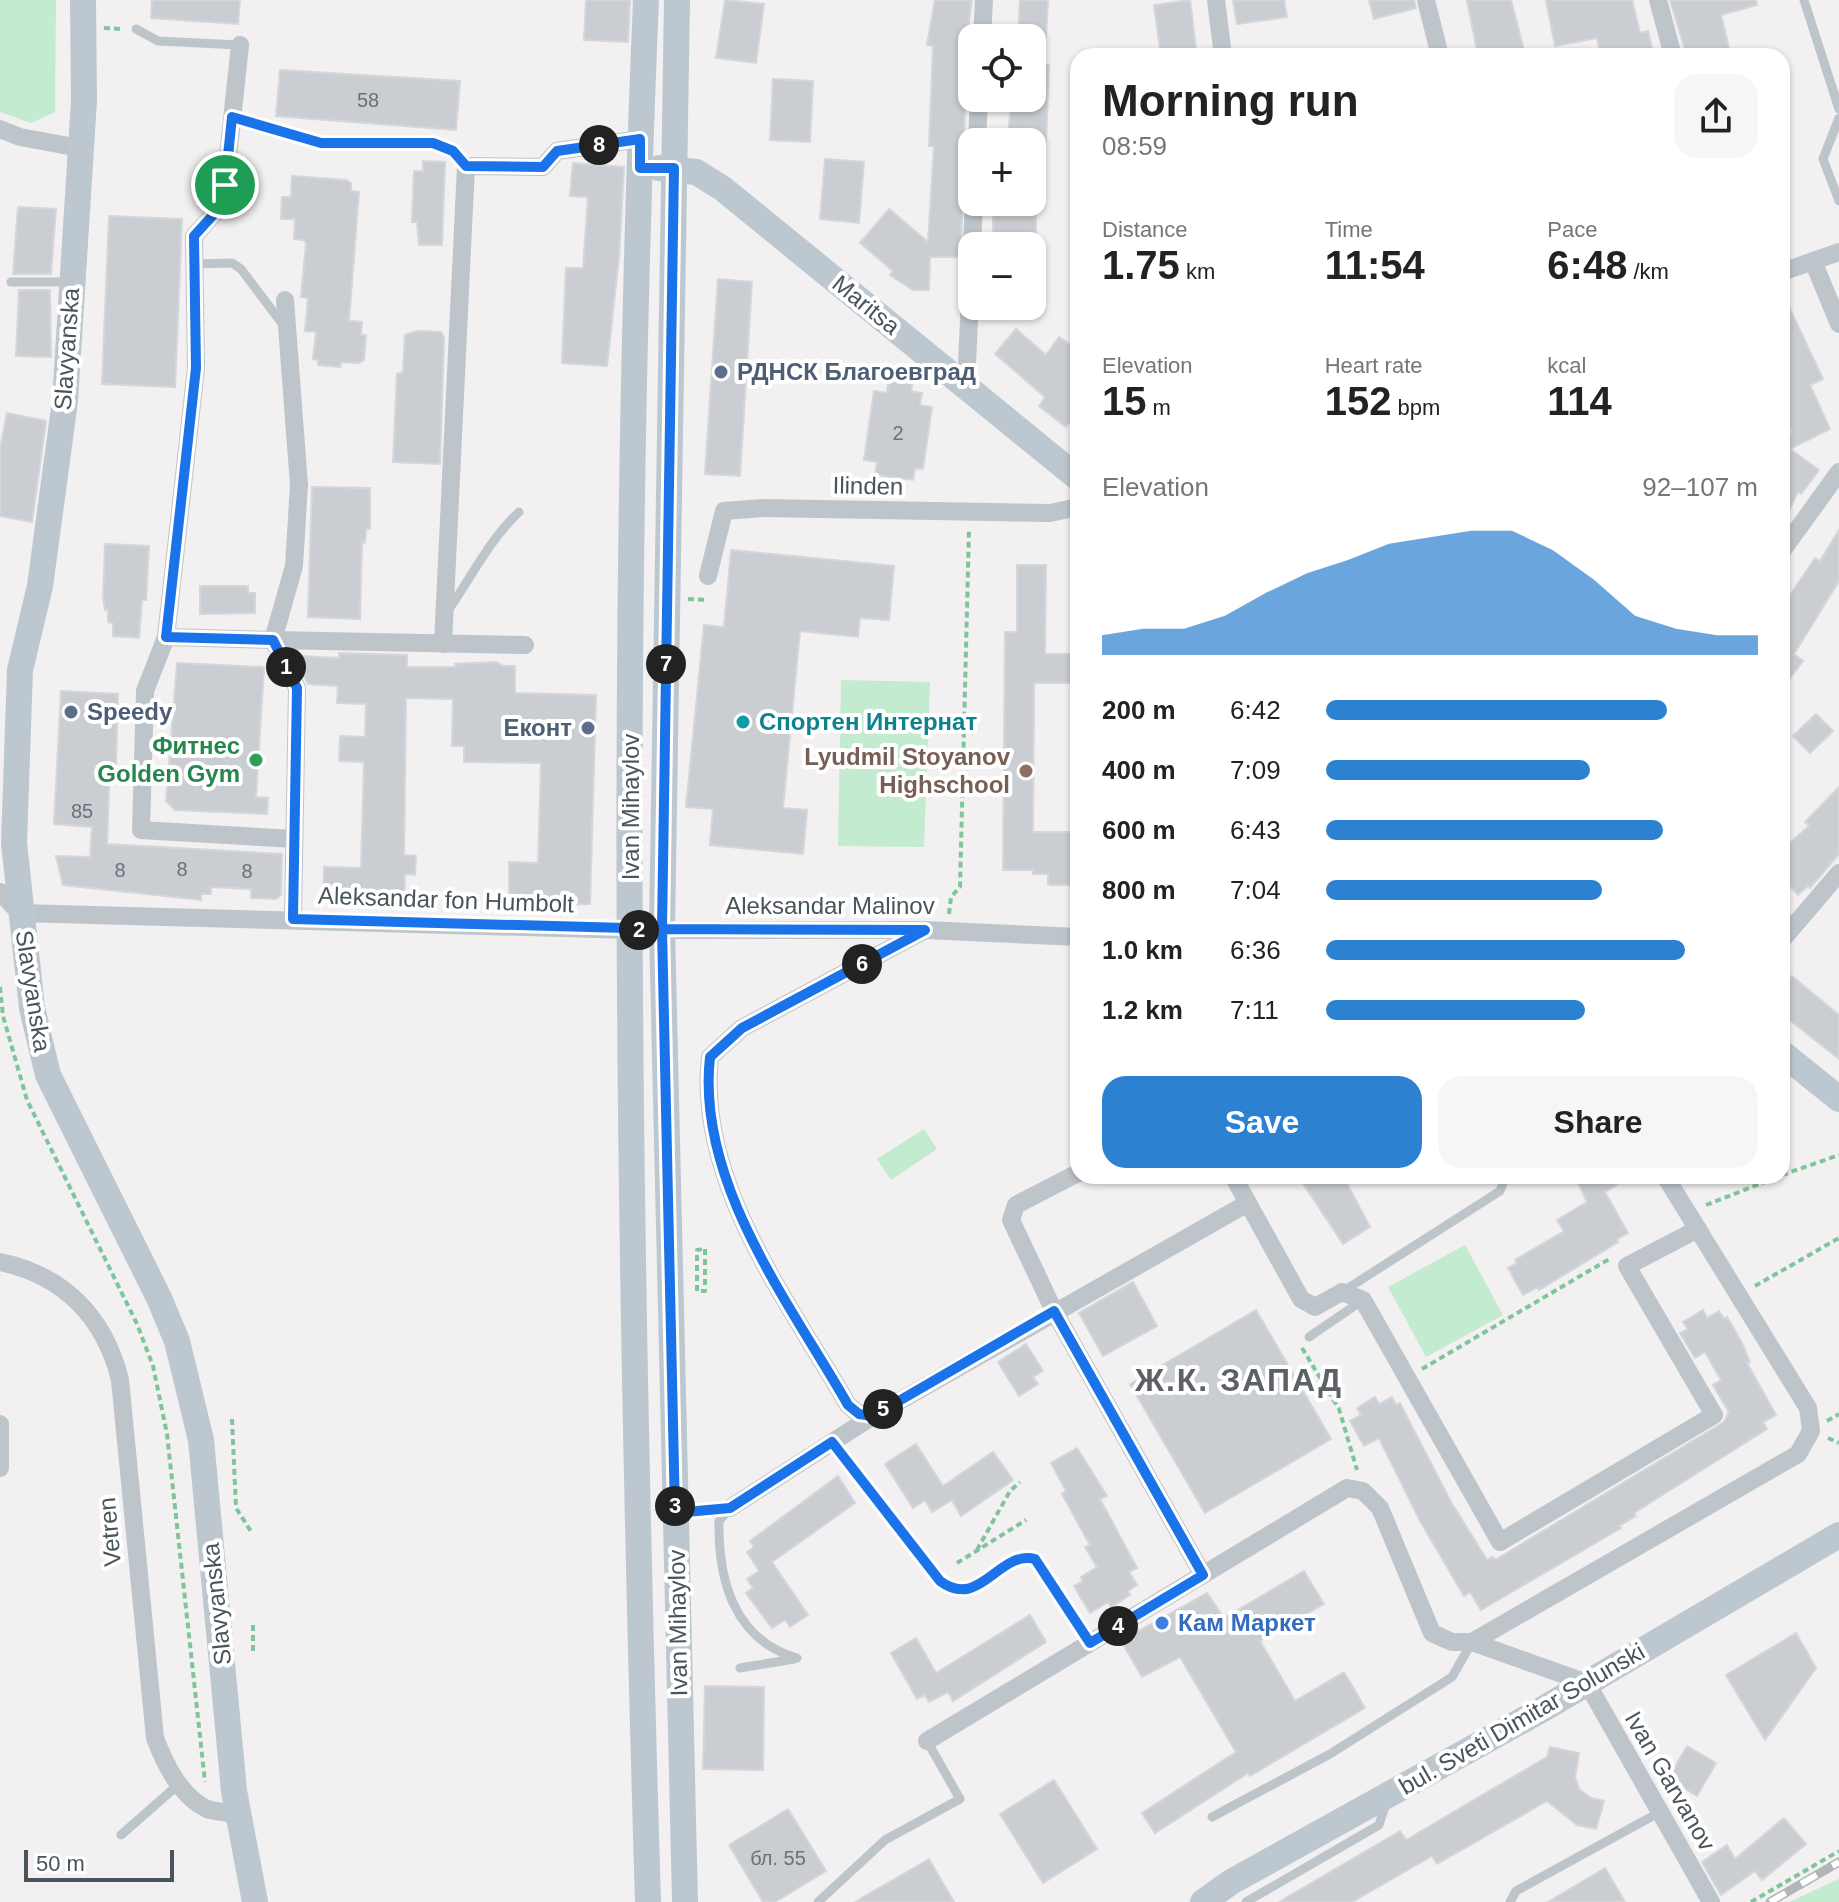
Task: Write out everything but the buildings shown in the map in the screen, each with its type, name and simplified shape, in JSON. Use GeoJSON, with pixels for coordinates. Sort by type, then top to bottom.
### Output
{"type":"FeatureCollection","features":[{"type":"Feature","properties":{"kind":"street","name":"Slavyanska"},"geometry":{"type":"LineString","coordinates":[[83,0],[80,148],[65,401],[40,586],[20,670],[14,843],[20,913],[32,1008],[48,1075],[159,1298],[177,1341],[192,1391],[201,1440],[238,1815],[255,1902]]}},
{"type":"Feature","properties":{"kind":"street","name":"Ivan Mihaylov"},"geometry":{"type":"LineString","coordinates":[[646,0],[640,139],[630,930],[648,1902]]}},
{"type":"Feature","properties":{"kind":"street","name":"Ivan Mihaylov"},"geometry":{"type":"LineString","coordinates":[[677,0],[662,929],[685,1902]]}},
{"type":"Feature","properties":{"kind":"street"},"geometry":{"type":"LineString","coordinates":[[983,24],[984,0]]}},
{"type":"Feature","properties":{"kind":"street"},"geometry":{"type":"LineString","coordinates":[[1216,0],[1222,48]]}},
{"type":"Feature","properties":{"kind":"street"},"geometry":{"type":"LineString","coordinates":[[1426,0],[1438,48]]}},
{"type":"Feature","properties":{"kind":"street"},"geometry":{"type":"LineString","coordinates":[[1658,0],[1671,48]]}},
{"type":"Feature","properties":{"kind":"street"},"geometry":{"type":"LineString","coordinates":[[240,45],[225,185],[214,214],[194,236],[196,368],[166,637],[145,691],[141,830],[294,839]]}},
{"type":"Feature","properties":{"kind":"street"},"geometry":{"type":"LineString","coordinates":[[0,129],[20,137],[80,148]]}},
{"type":"Feature","properties":{"kind":"street"},"geometry":{"type":"LineString","coordinates":[[443,644],[466,166],[543,167],[557,151],[640,139]]}},
{"type":"Feature","properties":{"kind":"street","name":"Maritsa"},"geometry":{"type":"LineString","coordinates":[[640,168],[674,168],[696,172],[722,188],[1070,471]]}},
{"type":"Feature","properties":{"kind":"street"},"geometry":{"type":"LineString","coordinates":[[1790,269],[1839,252]]}},
{"type":"Feature","properties":{"kind":"street"},"geometry":{"type":"LineString","coordinates":[[1813,261],[1839,324]]}},
{"type":"Feature","properties":{"kind":"street"},"geometry":{"type":"LineString","coordinates":[[285,300],[284,326],[299,485],[294,566],[273,640],[297,688],[293,919]]}},
{"type":"Feature","properties":{"kind":"street"},"geometry":{"type":"LineString","coordinates":[[966,386],[969,320]]}},
{"type":"Feature","properties":{"kind":"street"},"geometry":{"type":"LineString","coordinates":[[1790,540],[1839,472]]}},
{"type":"Feature","properties":{"kind":"street","name":"Ilinden"},"geometry":{"type":"LineString","coordinates":[[708,576],[724,511],[763,508],[1050,513],[1070,509]]}},
{"type":"Feature","properties":{"kind":"street"},"geometry":{"type":"LineString","coordinates":[[166,637],[525,645]]}},
{"type":"Feature","properties":{"kind":"street"},"geometry":{"type":"LineString","coordinates":[[1790,918],[1839,873]]}},
{"type":"Feature","properties":{"kind":"street"},"geometry":{"type":"LineString","coordinates":[[0,892],[20,913]]}},
{"type":"Feature","properties":{"kind":"street","name":"Aleksandar fon Humbolt"},"geometry":{"type":"LineString","coordinates":[[20,913],[630,930]]}},
{"type":"Feature","properties":{"kind":"street","name":"Aleksandar Malinov"},"geometry":{"type":"LineString","coordinates":[[630,930],[925,930],[1070,937]]}},
{"type":"Feature","properties":{"kind":"street"},"geometry":{"type":"LineString","coordinates":[[873,1416],[859,1414],[848,1405],[736,1211],[717,1146],[709,1065],[710,1057],[721,1044],[742,1028],[925,930]]}},
{"type":"Feature","properties":{"kind":"street"},"geometry":{"type":"LineString","coordinates":[[1790,1059],[1839,1099]]}},
{"type":"Feature","properties":{"kind":"street"},"geometry":{"type":"LineString","coordinates":[[1070,1177],[1016,1205],[1011,1220],[1054,1311],[1203,1575]]}},
{"type":"Feature","properties":{"kind":"street"},"geometry":{"type":"LineString","coordinates":[[1237,1184],[1301,1299],[1315,1307],[1342,1292],[1363,1300],[1409,1376],[1500,1542],[1714,1415],[1627,1266],[1698,1229]]}},
{"type":"Feature","properties":{"kind":"street"},"geometry":{"type":"LineString","coordinates":[[1472,1642],[1798,1454],[1811,1431],[1808,1408],[1670,1184]]}},
{"type":"Feature","properties":{"kind":"street"},"geometry":{"type":"LineString","coordinates":[[730,1508],[873,1416],[1248,1203]]}},
{"type":"Feature","properties":{"kind":"street","name":"Vetren"},"geometry":{"type":"LineString","coordinates":[[0,1262],[44,1276],[73,1297],[95,1320],[115,1359],[126,1435],[155,1738],[165,1766],[179,1784],[208,1809],[238,1815]]}},
{"type":"Feature","properties":{"kind":"street"},"geometry":{"type":"LineString","coordinates":[[0,1424],[0,1468]]}},
{"type":"Feature","properties":{"kind":"street"},"geometry":{"type":"LineString","coordinates":[[927,1741],[1347,1488],[1363,1491],[1380,1508],[1432,1633],[1452,1642],[1472,1642],[1587,1683]]}},
{"type":"Feature","properties":{"kind":"street","name":"bul. Sveti Dimitar Solunski"},"geometry":{"type":"LineString","coordinates":[[1203,1902],[1240,1895],[1388,1795],[1839,1535]]}},
{"type":"Feature","properties":{"kind":"street","name":"Ivan Garvanov"},"geometry":{"type":"LineString","coordinates":[[1587,1683],[1711,1902]]}},
{"type":"Feature","properties":{"kind":"lane"},"geometry":{"type":"LineString","coordinates":[[1804,0],[1839,109]]}},
{"type":"Feature","properties":{"kind":"lane"},"geometry":{"type":"LineString","coordinates":[[136,29],[158,41],[240,45]]}},
{"type":"Feature","properties":{"kind":"lane"},"geometry":{"type":"LineString","coordinates":[[232,117],[321,143],[433,143],[453,151],[466,166]]}},
{"type":"Feature","properties":{"kind":"lane"},"geometry":{"type":"LineString","coordinates":[[1839,118],[1823,159],[1839,201]]}},
{"type":"Feature","properties":{"kind":"lane"},"geometry":{"type":"LineString","coordinates":[[194,264],[232,263],[241,269],[284,326]]}},
{"type":"Feature","properties":{"kind":"lane"},"geometry":{"type":"LineString","coordinates":[[11,282],[72,282]]}},
{"type":"Feature","properties":{"kind":"lane"},"geometry":{"type":"LineString","coordinates":[[445,615],[480,566],[497,532],[519,512]]}},
{"type":"Feature","properties":{"kind":"lane"},"geometry":{"type":"LineString","coordinates":[[1342,1292],[1500,1191],[1503,1184]]}},
{"type":"Feature","properties":{"kind":"lane"},"geometry":{"type":"LineString","coordinates":[[1309,1337],[1363,1300]]}},
{"type":"Feature","properties":{"kind":"lane"},"geometry":{"type":"LineString","coordinates":[[832,1442],[940,1581],[953,1591],[966,1591],[1021,1558],[1035,1559],[1090,1643]]}},
{"type":"Feature","properties":{"kind":"lane"},"geometry":{"type":"LineString","coordinates":[[730,1508],[719,1521],[719,1531],[720,1562],[732,1604],[764,1643],[797,1658],[740,1668]]}},
{"type":"Feature","properties":{"kind":"lane"},"geometry":{"type":"LineString","coordinates":[[1212,1817],[1330,1754],[1452,1677],[1472,1642]]}},
{"type":"Feature","properties":{"kind":"lane"},"geometry":{"type":"LineString","coordinates":[[818,1902],[885,1840],[960,1799],[927,1741]]}},
{"type":"Feature","properties":{"kind":"lane"},"geometry":{"type":"LineString","coordinates":[[121,1835],[179,1784]]}},
{"type":"Feature","properties":{"kind":"lane"},"geometry":{"type":"LineString","coordinates":[[1510,1902],[1516,1891],[1661,1811]]}},
{"type":"Feature","properties":{"kind":"path"},"geometry":{"type":"LineString","coordinates":[[104,28],[117,29]]}},
{"type":"Feature","properties":{"kind":"path"},"geometry":{"type":"LineString","coordinates":[[951,897],[960,887],[969,512]]}},
{"type":"Feature","properties":{"kind":"path"},"geometry":{"type":"LineString","coordinates":[[688,595],[688,599],[707,600]]}},
{"type":"Feature","properties":{"kind":"path"},"geometry":{"type":"LineString","coordinates":[[1790,1173],[1839,1155]]}},
{"type":"Feature","properties":{"kind":"path"},"geometry":{"type":"LineString","coordinates":[[1688,1212],[1760,1184]]}},
{"type":"Feature","properties":{"kind":"path"},"geometry":{"type":"LineString","coordinates":[[1739,1295],[1839,1238]]}},
{"type":"Feature","properties":{"kind":"path"},"geometry":{"type":"LineString","coordinates":[[705,1249],[705,1291],[697,1291],[697,1250],[705,1249]]}},
{"type":"Feature","properties":{"kind":"path"},"geometry":{"type":"LineString","coordinates":[[1409,1376],[1621,1251]]}},
{"type":"Feature","properties":{"kind":"path"},"geometry":{"type":"LineString","coordinates":[[1309,1337],[1299,1343],[1339,1409],[1363,1491]]}},
{"type":"Feature","properties":{"kind":"path"},"geometry":{"type":"LineString","coordinates":[[232,1419],[236,1508],[252,1533]]}},
{"type":"Feature","properties":{"kind":"path"},"geometry":{"type":"LineString","coordinates":[[977,1550],[1010,1491],[1020,1482]]}},
{"type":"Feature","properties":{"kind":"path"},"geometry":{"type":"LineString","coordinates":[[957,1563],[1026,1520]]}},
{"type":"Feature","properties":{"kind":"path"},"geometry":{"type":"LineString","coordinates":[[186,1619],[199,1618]]}},
{"type":"Feature","properties":{"kind":"path"},"geometry":{"type":"LineString","coordinates":[[253,1622],[253,1651]]}},
{"type":"Feature","properties":{"kind":"path"},"geometry":{"type":"LineString","coordinates":[[1751,1902],[1839,1851]]}},
{"type":"Feature","properties":{"kind":"green space"},"geometry":{"type":"Polygon","coordinates":[[[0,0],[56,0],[55,112],[31,123],[0,112],[0,0]]]}},
{"type":"Feature","properties":{"kind":"green space"},"geometry":{"type":"Polygon","coordinates":[[[841,680],[930,682],[924,847],[838,846],[841,680]]]}},
{"type":"Feature","properties":{"kind":"green space"},"geometry":{"type":"Polygon","coordinates":[[[924,1129],[937,1149],[891,1180],[877,1159],[924,1129]]]}},
{"type":"Feature","properties":{"kind":"green space"},"geometry":{"type":"Polygon","coordinates":[[[1465,1245],[1503,1315],[1426,1357],[1388,1287],[1465,1245]]]}},
{"type":"Feature","properties":{"kind":"green space"},"geometry":{"type":"Polygon","coordinates":[[[1839,1879],[1839,1902],[1789,1902],[1839,1879]]]}},
{"type":"Feature","properties":{"kind":"railway"},"geometry":{"type":"LineString","coordinates":[[1770,1902],[1839,1862]]}},
{"type":"Feature","properties":{"kind":"place","name":"РДНСК Благоевград"},"geometry":{"type":"Point","coordinates":[721,372]}},
{"type":"Feature","properties":{"kind":"place","name":"Speedy"},"geometry":{"type":"Point","coordinates":[71,712]}},
{"type":"Feature","properties":{"kind":"place","name":"Спортен Интернат"},"geometry":{"type":"Point","coordinates":[743,722]}},
{"type":"Feature","properties":{"kind":"place","name":"Еконт"},"geometry":{"type":"Point","coordinates":[588,728]}},
{"type":"Feature","properties":{"kind":"place","name":"Фитнес Golden Gym"},"geometry":{"type":"Point","coordinates":[256,760]}},
{"type":"Feature","properties":{"kind":"place","name":"Lyudmil Stoyanov Highschool"},"geometry":{"type":"Point","coordinates":[1026,771]}},
{"type":"Feature","properties":{"kind":"place","name":"Кам Маркет"},"geometry":{"type":"Point","coordinates":[1162,1623]}},
{"type":"Feature","properties":{"kind":"district","name":"Ж.К. ЗАПАД"},"geometry":{"type":"Point","coordinates":[1239,1380]}},
{"type":"Feature","properties":{"kind":"route"},"geometry":{"type":"LineString","coordinates":[[225,185],[214,214],[194,236],[196,368],[166,637],[273,640],[297,688],[293,919],[662,929],[675,1513],[730,1508],[832,1442],[940,1581],[953,1591],[966,1591],[1021,1558],[1035,1559],[1042,1565],[1090,1643],[1203,1575],[1054,1311],[873,1416],[859,1414],[848,1405],[736,1211],[717,1146],[710,1057],[742,1028],[925,930],[662,929],[674,168],[640,168],[640,139],[557,151],[543,167],[466,166],[453,151],[433,143],[321,143],[232,117],[225,185]]}}]}
